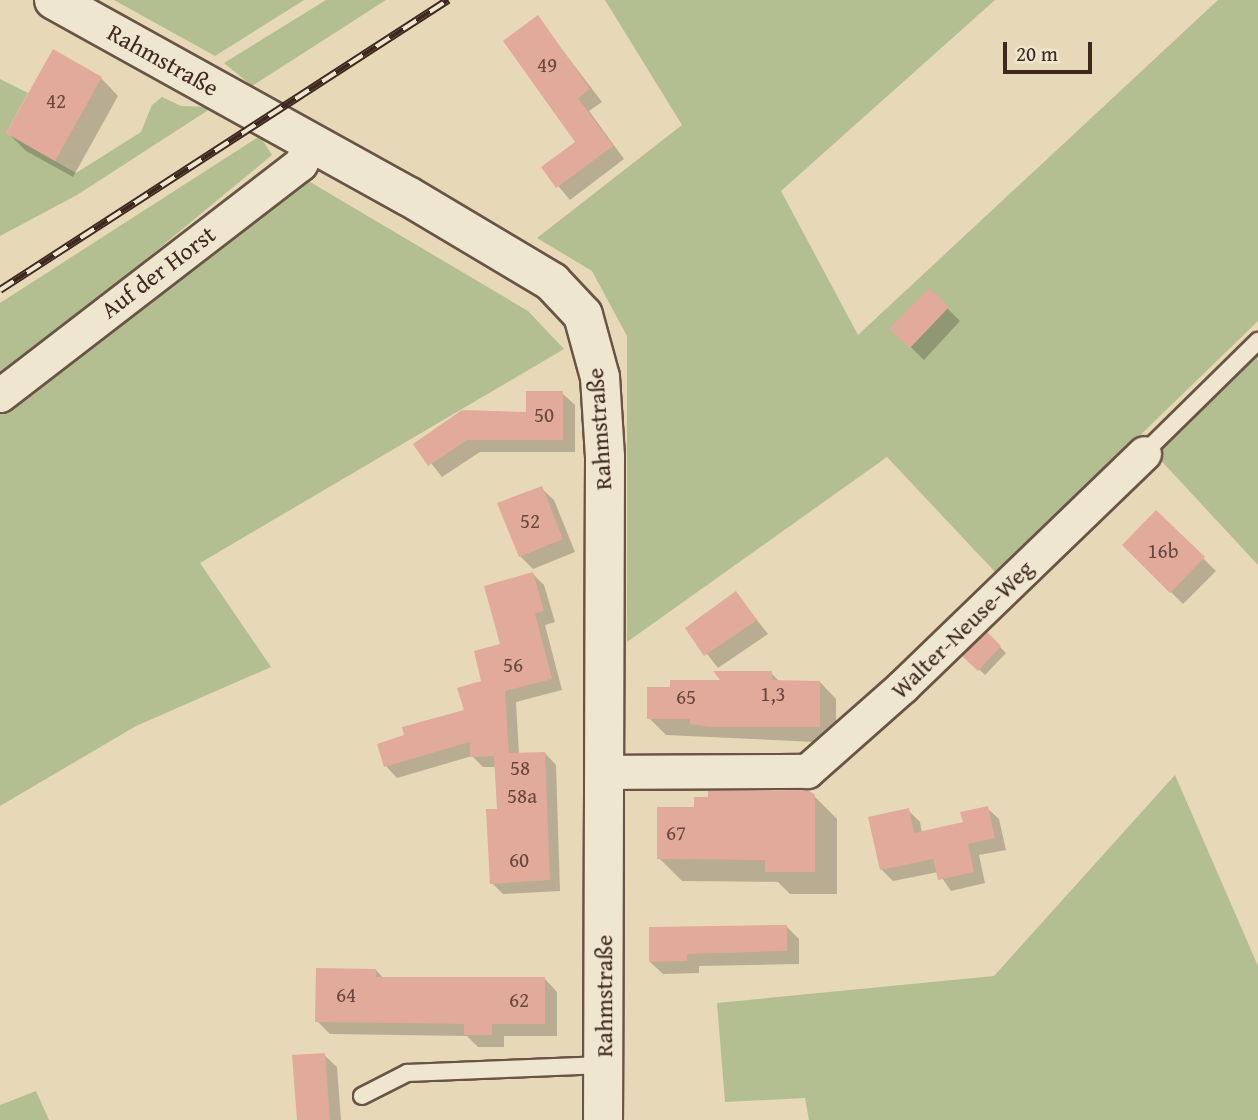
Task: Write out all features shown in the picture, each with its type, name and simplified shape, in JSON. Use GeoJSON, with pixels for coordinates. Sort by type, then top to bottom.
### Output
{"type":"FeatureCollection","features":[{"type":"Feature","properties":{"kind":"main road","name":"Rahmstraße"},"geometry":{"type":"LineString","coordinates":[[54,0],[552,282],[583,315],[600,377],[605,457],[603,1120]]}},
{"type":"Feature","properties":{"kind":"street","name":"Auf der Horst"},"geometry":{"type":"LineString","coordinates":[[0,395],[300,164],[311,144]]}},
{"type":"Feature","properties":{"kind":"street","name":"Walter-Neuse-Weg"},"geometry":{"type":"LineString","coordinates":[[604,772],[807,771],[904,686],[1144,453]]}},
{"type":"Feature","properties":{"kind":"lane","name":"Walter-Neuse-Weg"},"geometry":{"type":"LineString","coordinates":[[1144,453],[1258,341]]}},
{"type":"Feature","properties":{"kind":"lane"},"geometry":{"type":"LineString","coordinates":[[362,1096],[407,1073],[604,1065]]}},
{"type":"Feature","properties":{"kind":"green space"},"geometry":{"type":"Polygon","coordinates":[[[114,0],[304,0],[215,56],[114,0]]]}},
{"type":"Feature","properties":{"kind":"green space"},"geometry":{"type":"Polygon","coordinates":[[[326,0],[386,0],[252,86],[224,63],[326,0]]]}},
{"type":"Feature","properties":{"kind":"green space"},"geometry":{"type":"Polygon","coordinates":[[[605,0],[995,0],[781,191],[858,335],[1218,0],[1258,0],[1258,321],[997,574],[887,457],[627,642],[627,336],[592,271],[537,238],[682,125],[605,0]]]}},
{"type":"Feature","properties":{"kind":"green space"},"geometry":{"type":"Polygon","coordinates":[[[0,79],[28,93],[6,133],[76,173],[141,132],[152,105],[162,97],[181,106],[213,107],[77,195],[0,236],[0,79]]]}},
{"type":"Feature","properties":{"kind":"green space"},"geometry":{"type":"Polygon","coordinates":[[[260,136],[272,155],[0,380],[0,303],[260,136]]]}},
{"type":"Feature","properties":{"kind":"green space"},"geometry":{"type":"Polygon","coordinates":[[[300,176],[528,311],[564,349],[200,563],[271,667],[136,726],[0,806],[0,405],[300,176]]]}},
{"type":"Feature","properties":{"kind":"green space"},"geometry":{"type":"Polygon","coordinates":[[[1258,351],[1258,565],[1155,454],[1258,351]]]}},
{"type":"Feature","properties":{"kind":"green space"},"geometry":{"type":"Polygon","coordinates":[[[1175,775],[1258,966],[1258,1120],[809,1120],[805,1098],[725,1102],[717,1003],[994,976],[1175,775]]]}},
{"type":"Feature","properties":{"kind":"green space"},"geometry":{"type":"Polygon","coordinates":[[[36,1091],[49,1120],[0,1120],[0,1105],[36,1091]]]}},
{"type":"Feature","properties":{"kind":"building"},"geometry":{"type":"Polygon","coordinates":[[[538,15],[590,89],[578,98],[613,146],[556,188],[541,167],[575,142],[503,41],[538,15]]]}},
{"type":"Feature","properties":{"kind":"building"},"geometry":{"type":"Polygon","coordinates":[[[53,49],[102,77],[55,161],[6,133],[53,49]]]}},
{"type":"Feature","properties":{"kind":"building"},"geometry":{"type":"Polygon","coordinates":[[[929,288],[949,307],[910,348],[889,329],[929,288]]]}},
{"type":"Feature","properties":{"kind":"building"},"geometry":{"type":"Polygon","coordinates":[[[526,391],[563,391],[563,440],[467,440],[428,466],[413,444],[462,410],[526,412],[526,391]]]}},
{"type":"Feature","properties":{"kind":"building"},"geometry":{"type":"Polygon","coordinates":[[[542,486],[563,539],[519,557],[497,503],[542,486]]]}},
{"type":"Feature","properties":{"kind":"building"},"geometry":{"type":"Polygon","coordinates":[[[1156,510],[1205,557],[1170,593],[1122,545],[1156,510]]]}},
{"type":"Feature","properties":{"kind":"building"},"geometry":{"type":"Polygon","coordinates":[[[533,572],[544,611],[535,613],[552,679],[505,691],[509,753],[545,752],[550,880],[490,884],[486,809],[497,809],[494,756],[470,757],[470,742],[384,767],[377,744],[404,735],[402,727],[464,710],[457,688],[481,681],[474,651],[500,644],[484,586],[533,572]]]}},
{"type":"Feature","properties":{"kind":"building"},"geometry":{"type":"Polygon","coordinates":[[[736,591],[757,620],[704,656],[685,628],[736,591]]]}},
{"type":"Feature","properties":{"kind":"building"},"geometry":{"type":"Polygon","coordinates":[[[987,632],[1001,646],[978,671],[962,656],[987,632]]]}},
{"type":"Feature","properties":{"kind":"building"},"geometry":{"type":"Polygon","coordinates":[[[713,671],[772,671],[772,680],[820,681],[820,727],[713,727],[690,724],[690,719],[647,719],[647,687],[670,687],[670,680],[720,680],[713,671]]]}},
{"type":"Feature","properties":{"kind":"building"},"geometry":{"type":"Polygon","coordinates":[[[808,790],[815,795],[815,872],[765,872],[765,860],[657,859],[657,807],[694,807],[694,797],[708,797],[708,791],[808,790]]]}},
{"type":"Feature","properties":{"kind":"building"},"geometry":{"type":"Polygon","coordinates":[[[988,806],[995,838],[968,844],[974,872],[938,880],[933,859],[880,870],[868,817],[909,808],[914,833],[963,822],[960,812],[988,806]]]}},
{"type":"Feature","properties":{"kind":"building"},"geometry":{"type":"Polygon","coordinates":[[[787,925],[787,951],[687,954],[687,961],[649,962],[649,927],[787,925]]]}},
{"type":"Feature","properties":{"kind":"building"},"geometry":{"type":"Polygon","coordinates":[[[316,968],[376,969],[376,977],[545,977],[545,1024],[492,1024],[492,1035],[464,1035],[464,1024],[315,1022],[316,968]]]}},
{"type":"Feature","properties":{"kind":"building"},"geometry":{"type":"Polygon","coordinates":[[[325,1053],[330,1120],[297,1120],[292,1055],[325,1053]]]}},
{"type":"Feature","properties":{"kind":"railway"},"geometry":{"type":"LineString","coordinates":[[0,290],[448,0]]}}]}
